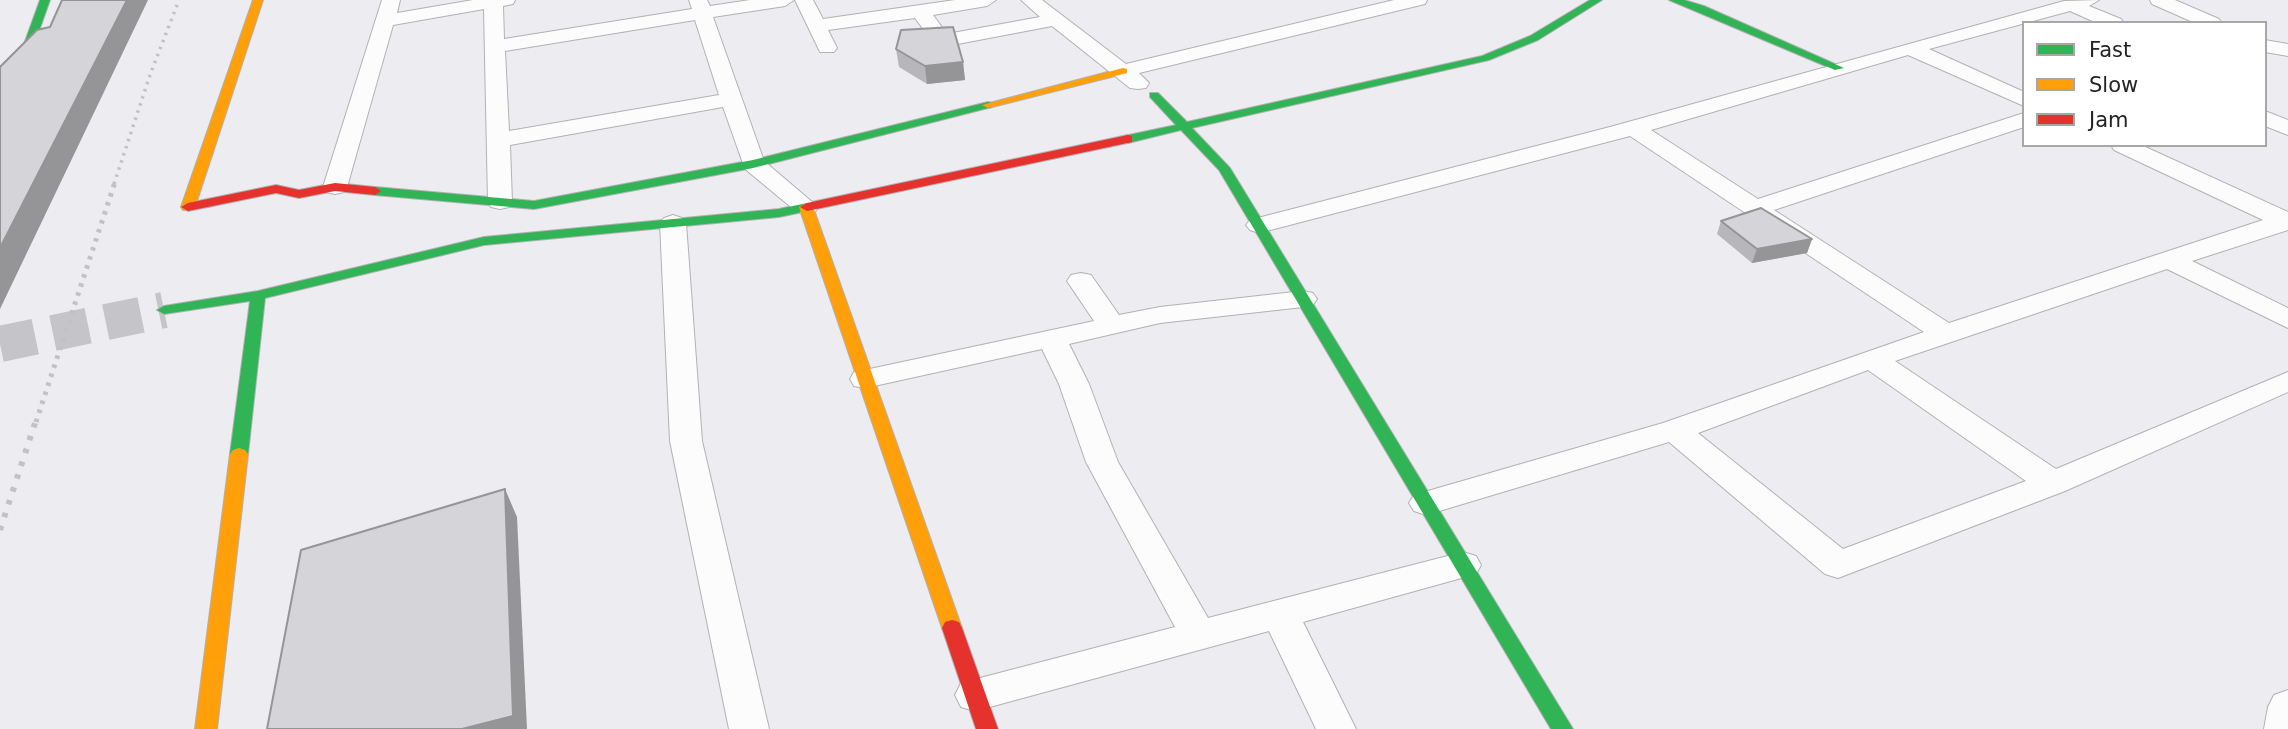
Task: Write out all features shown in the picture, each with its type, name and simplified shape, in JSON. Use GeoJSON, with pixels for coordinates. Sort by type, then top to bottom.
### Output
{"type":"FeatureCollection","features":[{"type":"Feature","properties":{"kind":"street"},"geometry":{"type":"LineString","coordinates":[[0,85],[24,59],[45,0]]}},
{"type":"Feature","properties":{"kind":"street"},"geometry":{"type":"LineString","coordinates":[[258,0],[188,207],[276,189],[299,194],[335,187],[534,205],[753,164],[1418,0]]}},
{"type":"Feature","properties":{"kind":"street"},"geometry":{"type":"LineString","coordinates":[[335,187],[391,0]]}},
{"type":"Feature","properties":{"kind":"street"},"geometry":{"type":"LineString","coordinates":[[495,47],[700,7],[785,0]]}},
{"type":"Feature","properties":{"kind":"street"},"geometry":{"type":"LineString","coordinates":[[804,0],[827,48]]}},
{"type":"Feature","properties":{"kind":"street"},"geometry":{"type":"LineString","coordinates":[[816,26],[986,0]]}},
{"type":"Feature","properties":{"kind":"street"},"geometry":{"type":"LineString","coordinates":[[164,310],[258,295],[484,241],[779,213],[1185,127],[1485,58],[1534,38],[1597,0]]}},
{"type":"Feature","properties":{"kind":"street"},"geometry":{"type":"LineString","coordinates":[[1674,0],[1700,8],[1839,68]]}},
{"type":"Feature","properties":{"kind":"street"},"geometry":{"type":"LineString","coordinates":[[1259,225],[1633,128],[1910,48],[2090,0]]}},
{"type":"Feature","properties":{"kind":"street"},"geometry":{"type":"LineString","coordinates":[[2159,0],[2207,21]]}},
{"type":"Feature","properties":{"kind":"street"},"geometry":{"type":"LineString","coordinates":[[384,21],[499,1],[495,47],[500,202]]}},
{"type":"Feature","properties":{"kind":"street"},"geometry":{"type":"LineString","coordinates":[[2071,5],[2109,21]]}},
{"type":"Feature","properties":{"kind":"street"},"geometry":{"type":"LineString","coordinates":[[920,12],[942,41],[1043,6],[1154,95],[1224,168],[1562,729]]}},
{"type":"Feature","properties":{"kind":"street"},"geometry":{"type":"LineString","coordinates":[[700,7],[753,164],[806,207],[981,712],[1199,636],[1463,565]]}},
{"type":"Feature","properties":{"kind":"street"},"geometry":{"type":"LineString","coordinates":[[1910,48],[2022,99]]}},
{"type":"Feature","properties":{"kind":"street"},"geometry":{"type":"LineString","coordinates":[[0,63],[24,59]]}},
{"type":"Feature","properties":{"kind":"street"},"geometry":{"type":"LineString","coordinates":[[498,140],[731,99]]}},
{"type":"Feature","properties":{"kind":"street"},"geometry":{"type":"LineString","coordinates":[[2267,119],[2288,128]]}},
{"type":"Feature","properties":{"kind":"street"},"geometry":{"type":"LineString","coordinates":[[1755,208],[2022,121]]}},
{"type":"Feature","properties":{"kind":"street"},"geometry":{"type":"LineString","coordinates":[[1633,128],[1946,334]]}},
{"type":"Feature","properties":{"kind":"street"},"geometry":{"type":"LineString","coordinates":[[2126,147],[2287,221]]}},
{"type":"Feature","properties":{"kind":"street"},"geometry":{"type":"LineString","coordinates":[[1426,503],[1674,430],[1871,359],[2287,221]]}},
{"type":"Feature","properties":{"kind":"street"},"geometry":{"type":"LineString","coordinates":[[673,223],[686,441],[749,729]]}},
{"type":"Feature","properties":{"kind":"street"},"geometry":{"type":"LineString","coordinates":[[2169,260],[2288,319]]}},
{"type":"Feature","properties":{"kind":"street"},"geometry":{"type":"LineString","coordinates":[[1081,281],[1112,326]]}},
{"type":"Feature","properties":{"kind":"street"},"geometry":{"type":"LineString","coordinates":[[206,729],[258,295]]}},
{"type":"Feature","properties":{"kind":"street"},"geometry":{"type":"LineString","coordinates":[[866,379],[1160,315],[1303,299]]}},
{"type":"Feature","properties":{"kind":"street"},"geometry":{"type":"LineString","coordinates":[[1052,339],[1074,384],[1102,462],[1199,636]]}},
{"type":"Feature","properties":{"kind":"street"},"geometry":{"type":"LineString","coordinates":[[1871,359],[2053,483]]}},
{"type":"Feature","properties":{"kind":"street"},"geometry":{"type":"LineString","coordinates":[[1674,430],[1838,565],[2053,483],[2288,381]]}},
{"type":"Feature","properties":{"kind":"street"},"geometry":{"type":"LineString","coordinates":[[1280,614],[1336,729]]}},
{"type":"Feature","properties":{"kind":"street"},"geometry":{"type":"LineString","coordinates":[[2284,729],[2288,708]]}},
{"type":"Feature","properties":{"kind":"building"},"geometry":{"type":"Polygon","coordinates":[[[62,0],[127,0],[0,248],[0,67],[37,30],[50,27],[62,0]]]}},
{"type":"Feature","properties":{"kind":"building"},"geometry":{"type":"Polygon","coordinates":[[[953,27],[963,62],[925,66],[896,49],[901,30],[953,27]]]}},
{"type":"Feature","properties":{"kind":"building"},"geometry":{"type":"Polygon","coordinates":[[[1761,208],[1812,239],[1757,249],[1721,221],[1761,208]]]}},
{"type":"Feature","properties":{"kind":"building"},"geometry":{"type":"Polygon","coordinates":[[[505,489],[513,716],[462,729],[267,729],[301,550],[505,489]]]}},
{"type":"Feature","properties":{"kind":"tunnel"},"geometry":{"type":"LineString","coordinates":[[0,344],[164,310]]}},
{"type":"Feature","properties":{"kind":"railway"},"geometry":{"type":"LineString","coordinates":[[114,184],[150,75],[179,0]]}},
{"type":"Feature","properties":{"kind":"railway"},"geometry":{"type":"LineString","coordinates":[[36,422],[115,182]]}},
{"type":"Feature","properties":{"kind":"railway"},"geometry":{"type":"LineString","coordinates":[[0,530],[36,420]]}},
{"type":"Feature","properties":{"kind":"traffic: fast"},"geometry":{"type":"LineString","coordinates":[[0,85],[24,59],[45,0]]}},
{"type":"Feature","properties":{"kind":"traffic: fast"},"geometry":{"type":"LineString","coordinates":[[1128,139],[1485,58],[1534,38],[1597,0]]}},
{"type":"Feature","properties":{"kind":"traffic: fast"},"geometry":{"type":"LineString","coordinates":[[1674,0],[1700,8],[1839,68]]}},
{"type":"Feature","properties":{"kind":"traffic: fast"},"geometry":{"type":"LineString","coordinates":[[1154,95],[1224,168],[1562,729]]}},
{"type":"Feature","properties":{"kind":"traffic: fast"},"geometry":{"type":"LineString","coordinates":[[375,191],[534,205],[753,164],[988,105]]}},
{"type":"Feature","properties":{"kind":"traffic: fast"},"geometry":{"type":"LineString","coordinates":[[164,310],[258,295],[484,241],[779,213],[807,207]]}},
{"type":"Feature","properties":{"kind":"traffic: fast"},"geometry":{"type":"LineString","coordinates":[[239,454],[258,295]]}},
{"type":"Feature","properties":{"kind":"traffic: slow"},"geometry":{"type":"LineString","coordinates":[[188,207],[258,0]]}},
{"type":"Feature","properties":{"kind":"traffic: slow"},"geometry":{"type":"LineString","coordinates":[[988,105],[1123,71]]}},
{"type":"Feature","properties":{"kind":"traffic: slow"},"geometry":{"type":"LineString","coordinates":[[806,207],[952,628]]}},
{"type":"Feature","properties":{"kind":"traffic: slow"},"geometry":{"type":"LineString","coordinates":[[206,729],[239,454]]}},
{"type":"Feature","properties":{"kind":"traffic: jam"},"geometry":{"type":"LineString","coordinates":[[807,207],[1128,139]]}},
{"type":"Feature","properties":{"kind":"traffic: jam"},"geometry":{"type":"LineString","coordinates":[[188,207],[276,189],[299,194],[335,187],[375,191]]}},
{"type":"Feature","properties":{"kind":"traffic: jam"},"geometry":{"type":"LineString","coordinates":[[952,628],[987,729]]}}]}
